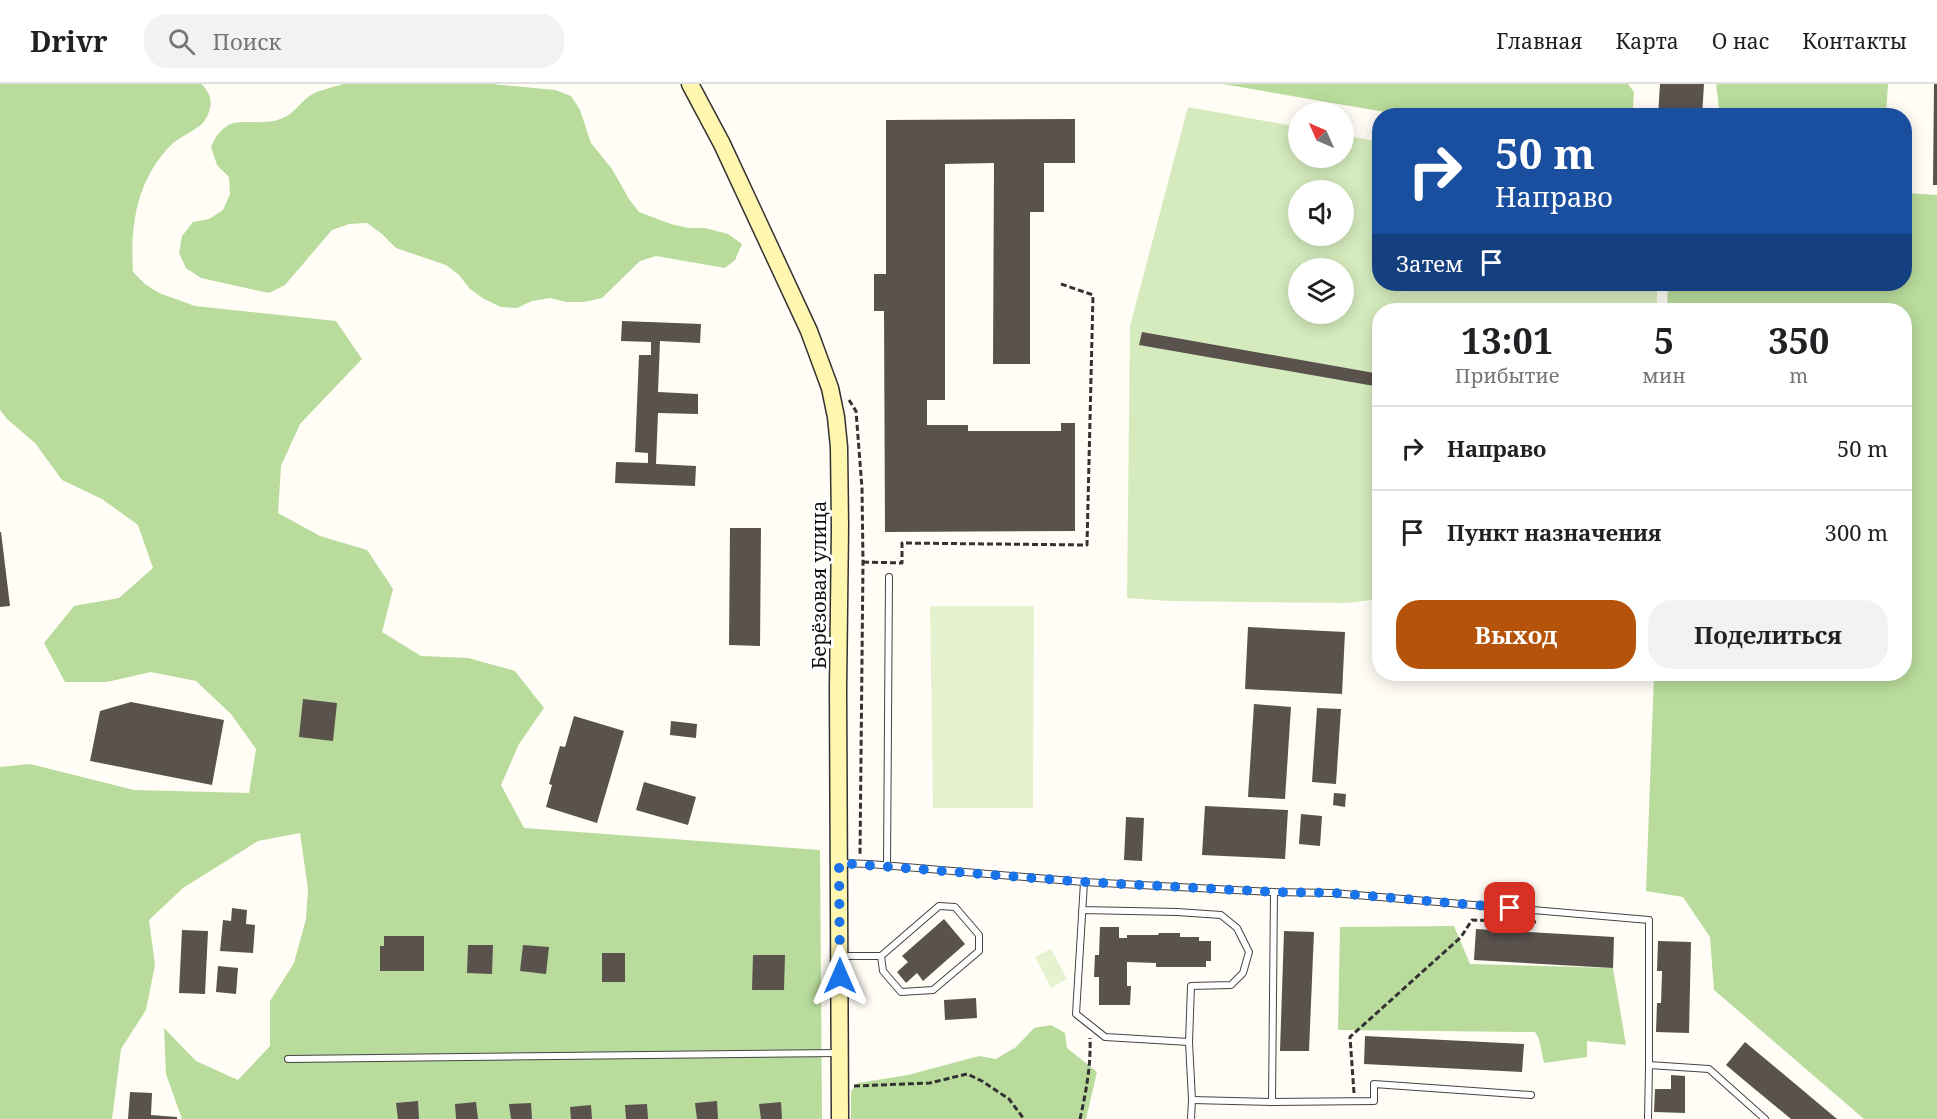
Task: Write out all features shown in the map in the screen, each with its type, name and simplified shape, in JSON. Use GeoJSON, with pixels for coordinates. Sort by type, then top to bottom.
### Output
{"type":"FeatureCollection","features":[{"type":"Feature","properties":{"kind":"street","name":"Берёзовая улица"},"geometry":{"type":"LineString","coordinates":[[690,84],[722,144],[809,331],[830,388],[836,417],[839,447],[840,526],[840,1119]]}},
{"type":"Feature","properties":{"kind":"lane"},"geometry":{"type":"LineString","coordinates":[[887,865],[889,577]]}},
{"type":"Feature","properties":{"kind":"lane"},"geometry":{"type":"LineString","coordinates":[[839,863],[1084,882],[1334,893],[1649,920],[1648,1119]]}},
{"type":"Feature","properties":{"kind":"lane"},"geometry":{"type":"LineString","coordinates":[[1084,882],[1076,1014],[1105,1037],[1189,1042]]}},
{"type":"Feature","properties":{"kind":"lane"},"geometry":{"type":"LineString","coordinates":[[1272,1102],[1274,892]]}},
{"type":"Feature","properties":{"kind":"lane"},"geometry":{"type":"LineString","coordinates":[[840,956],[881,956],[939,906],[955,907],[979,934],[979,951],[933,990],[901,992],[883,971],[881,956]]}},
{"type":"Feature","properties":{"kind":"lane"},"geometry":{"type":"LineString","coordinates":[[1082,910],[1221,915],[1237,928],[1249,952],[1243,973],[1231,986],[1191,986],[1189,1042],[1191,1119]]}},
{"type":"Feature","properties":{"kind":"lane"},"geometry":{"type":"LineString","coordinates":[[288,1059],[840,1053]]}},
{"type":"Feature","properties":{"kind":"lane"},"geometry":{"type":"LineString","coordinates":[[1650,1065],[1709,1069],[1765,1119]]}},
{"type":"Feature","properties":{"kind":"lane"},"geometry":{"type":"LineString","coordinates":[[1192,1100],[1374,1101],[1374,1084],[1531,1095]]}},
{"type":"Feature","properties":{"kind":"path"},"geometry":{"type":"LineString","coordinates":[[863,562],[902,562],[902,543],[1087,545],[1093,295],[1061,284]]}},
{"type":"Feature","properties":{"kind":"path"},"geometry":{"type":"LineString","coordinates":[[1353,1089],[1350,1037],[1461,937],[1472,920],[1540,922]]}},
{"type":"Feature","properties":{"kind":"path"},"geometry":{"type":"LineString","coordinates":[[1076,1014],[1090,1038],[1088,1086],[1080,1119]]}},
{"type":"Feature","properties":{"kind":"path"},"geometry":{"type":"LineString","coordinates":[[850,1086],[930,1083],[967,1074],[1009,1099],[1024,1119]]}},
{"type":"Feature","properties":{"kind":"green space"},"geometry":{"type":"Polygon","coordinates":[[[0,84],[201,84],[208,92],[210,101],[205,120],[200,126],[172,144],[160,158],[143,187],[133,237],[133,272],[159,293],[195,306],[336,321],[362,359],[300,424],[281,466],[278,513],[320,536],[367,550],[393,589],[382,632],[421,656],[468,658],[515,671],[544,708],[519,744],[501,785],[524,828],[820,850],[822,1119],[182,1119],[166,1074],[164,1028],[196,1061],[238,1080],[270,1046],[270,1001],[294,963],[306,919],[308,889],[300,833],[258,841],[183,888],[149,920],[155,965],[146,1010],[121,1049],[112,1119],[0,1119],[0,767],[30,764],[134,790],[249,793],[256,749],[231,714],[196,681],[151,672],[107,682],[65,682],[44,643],[74,606],[119,598],[153,568],[138,525],[102,499],[62,480],[35,443],[0,410],[0,84]]]}},
{"type":"Feature","properties":{"kind":"green space"},"geometry":{"type":"Polygon","coordinates":[[[343,84],[492,84],[555,90],[571,96],[580,110],[591,143],[612,169],[639,212],[671,224],[688,228],[705,228],[728,234],[742,244],[735,260],[725,268],[656,256],[640,261],[602,298],[584,302],[566,302],[550,298],[532,301],[517,308],[501,307],[484,299],[470,289],[459,275],[446,265],[396,248],[367,223],[349,224],[332,230],[285,285],[269,293],[201,278],[186,268],[179,253],[182,236],[193,222],[209,219],[223,210],[230,194],[229,177],[217,165],[211,147],[218,135],[225,127],[233,123],[283,118],[312,95],[343,84]]]}},
{"type":"Feature","properties":{"kind":"green space"},"geometry":{"type":"Polygon","coordinates":[[[1223,84],[1628,84],[1634,92],[1633,108],[1372,108],[1372,110],[1354,107],[1354,102],[1327,102],[1223,84]]]}},
{"type":"Feature","properties":{"kind":"green space"},"geometry":{"type":"Polygon","coordinates":[[[1716,84],[1888,84],[1886,108],[1719,108],[1716,84]]]}},
{"type":"Feature","properties":{"kind":"green space"},"geometry":{"type":"Polygon","coordinates":[[[1188,107],[1288,125],[1288,168],[1354,168],[1354,137],[1372,140],[1372,291],[1657,291],[1657,303],[1372,303],[1372,600],[1346,603],[1169,601],[1127,598],[1130,326],[1188,107]]]}},
{"type":"Feature","properties":{"kind":"green space"},"geometry":{"type":"Polygon","coordinates":[[[1912,193],[1937,195],[1937,1119],[1864,1119],[1714,990],[1710,937],[1683,897],[1646,891],[1654,681],[1912,681],[1912,303],[1667,303],[1668,291],[1912,291],[1912,193]]]}},
{"type":"Feature","properties":{"kind":"green space"},"geometry":{"type":"Polygon","coordinates":[[[930,606],[1034,606],[1033,808],[933,808],[930,606]]]}},
{"type":"Feature","properties":{"kind":"green space"},"geometry":{"type":"Polygon","coordinates":[[[1454,926],[1470,964],[1613,968],[1626,1045],[1587,1041],[1587,1057],[1544,1063],[1539,1039],[1535,1032],[1338,1030],[1340,927],[1454,926]]]}},
{"type":"Feature","properties":{"kind":"green space"},"geometry":{"type":"Polygon","coordinates":[[[1051,949],[1067,979],[1051,988],[1035,957],[1051,949]]]}},
{"type":"Feature","properties":{"kind":"green space"},"geometry":{"type":"Polygon","coordinates":[[[1051,1025],[1065,1033],[1067,1048],[1097,1072],[1086,1119],[851,1119],[851,1091],[858,1083],[908,1075],[979,1056],[996,1059],[1016,1047],[1034,1028],[1051,1025]]]}},
{"type":"Feature","properties":{"kind":"building"},"geometry":{"type":"Polygon","coordinates":[[[1660,84],[1704,84],[1702,108],[1658,108],[1660,84]]]}},
{"type":"Feature","properties":{"kind":"building"},"geometry":{"type":"Polygon","coordinates":[[[1934,84],[1937,84],[1937,185],[1933,185],[1934,84]]]}},
{"type":"Feature","properties":{"kind":"building"},"geometry":{"type":"Polygon","coordinates":[[[1075,119],[1075,163],[1044,163],[1044,212],[1030,212],[1030,364],[993,364],[994,163],[945,164],[945,400],[927,400],[927,425],[968,425],[968,431],[1061,431],[1061,423],[1075,423],[1075,531],[885,532],[884,311],[874,311],[874,274],[886,274],[886,120],[1075,119]]]}},
{"type":"Feature","properties":{"kind":"building"},"geometry":{"type":"Polygon","coordinates":[[[622,321],[701,324],[700,343],[660,341],[658,392],[698,394],[698,414],[658,413],[656,464],[696,466],[695,486],[615,483],[616,462],[648,463],[648,453],[635,452],[639,355],[651,355],[651,342],[621,341],[622,321]]]}},
{"type":"Feature","properties":{"kind":"building"},"geometry":{"type":"Polygon","coordinates":[[[1142,332],[1372,373],[1372,386],[1139,345],[1142,332]]]}},
{"type":"Feature","properties":{"kind":"building"},"geometry":{"type":"Polygon","coordinates":[[[730,528],[761,528],[760,646],[729,645],[730,528]]]}},
{"type":"Feature","properties":{"kind":"building"},"geometry":{"type":"Polygon","coordinates":[[[0,532],[10,606],[0,607],[0,532]]]}},
{"type":"Feature","properties":{"kind":"building"},"geometry":{"type":"Polygon","coordinates":[[[1248,627],[1345,632],[1342,694],[1245,689],[1248,627]]]}},
{"type":"Feature","properties":{"kind":"building"},"geometry":{"type":"Polygon","coordinates":[[[303,699],[337,703],[333,741],[299,737],[303,699]]]}},
{"type":"Feature","properties":{"kind":"building"},"geometry":{"type":"Polygon","coordinates":[[[131,702],[224,720],[212,785],[90,761],[100,711],[131,702]]]}},
{"type":"Feature","properties":{"kind":"building"},"geometry":{"type":"Polygon","coordinates":[[[1254,704],[1291,707],[1285,799],[1248,797],[1254,704]]]}},
{"type":"Feature","properties":{"kind":"building"},"geometry":{"type":"Polygon","coordinates":[[[1317,708],[1341,709],[1336,784],[1312,782],[1317,708]]]}},
{"type":"Feature","properties":{"kind":"building"},"geometry":{"type":"Polygon","coordinates":[[[574,716],[624,731],[597,823],[546,807],[552,785],[549,784],[560,746],[565,747],[574,716]]]}},
{"type":"Feature","properties":{"kind":"building"},"geometry":{"type":"Polygon","coordinates":[[[671,721],[697,724],[696,738],[670,735],[671,721]]]}},
{"type":"Feature","properties":{"kind":"building"},"geometry":{"type":"Polygon","coordinates":[[[644,782],[696,797],[688,825],[636,810],[644,782]]]}},
{"type":"Feature","properties":{"kind":"building"},"geometry":{"type":"Polygon","coordinates":[[[1334,793],[1346,794],[1345,807],[1333,805],[1334,793]]]}},
{"type":"Feature","properties":{"kind":"building"},"geometry":{"type":"Polygon","coordinates":[[[1205,806],[1288,810],[1285,859],[1202,855],[1205,806]]]}},
{"type":"Feature","properties":{"kind":"building"},"geometry":{"type":"Polygon","coordinates":[[[1301,814],[1322,816],[1320,846],[1299,844],[1301,814]]]}},
{"type":"Feature","properties":{"kind":"building"},"geometry":{"type":"Polygon","coordinates":[[[1126,817],[1144,818],[1142,861],[1124,860],[1126,817]]]}},
{"type":"Feature","properties":{"kind":"building"},"geometry":{"type":"Polygon","coordinates":[[[232,908],[247,910],[246,924],[255,925],[253,953],[220,951],[223,920],[231,921],[232,908]]]}},
{"type":"Feature","properties":{"kind":"building"},"geometry":{"type":"Polygon","coordinates":[[[944,919],[965,944],[923,981],[917,973],[906,983],[897,972],[908,962],[902,956],[944,919]]]}},
{"type":"Feature","properties":{"kind":"building"},"geometry":{"type":"Polygon","coordinates":[[[1100,927],[1119,927],[1119,938],[1127,938],[1127,935],[1158,935],[1159,933],[1180,933],[1180,937],[1199,937],[1199,941],[1211,941],[1211,961],[1206,961],[1206,967],[1156,967],[1156,963],[1127,962],[1127,986],[1131,986],[1130,1005],[1099,1005],[1099,977],[1094,977],[1095,955],[1099,955],[1100,927]]]}},
{"type":"Feature","properties":{"kind":"building"},"geometry":{"type":"Polygon","coordinates":[[[1476,929],[1614,937],[1613,968],[1474,960],[1476,929]]]}},
{"type":"Feature","properties":{"kind":"building"},"geometry":{"type":"Polygon","coordinates":[[[182,930],[208,931],[205,994],[179,993],[182,930]]]}},
{"type":"Feature","properties":{"kind":"building"},"geometry":{"type":"Polygon","coordinates":[[[1284,931],[1314,932],[1309,1051],[1280,1051],[1284,931]]]}},
{"type":"Feature","properties":{"kind":"building"},"geometry":{"type":"Polygon","coordinates":[[[384,936],[424,936],[424,971],[380,971],[380,946],[384,946],[384,936]]]}},
{"type":"Feature","properties":{"kind":"building"},"geometry":{"type":"Polygon","coordinates":[[[1658,941],[1691,942],[1689,1033],[1656,1032],[1657,1003],[1661,1003],[1662,973],[1662,971],[1657,971],[1658,941]]]}},
{"type":"Feature","properties":{"kind":"building"},"geometry":{"type":"Polygon","coordinates":[[[468,945],[493,945],[492,974],[467,973],[468,945]]]}},
{"type":"Feature","properties":{"kind":"building"},"geometry":{"type":"Polygon","coordinates":[[[523,945],[549,947],[546,974],[520,971],[523,945]]]}},
{"type":"Feature","properties":{"kind":"building"},"geometry":{"type":"Polygon","coordinates":[[[602,953],[625,953],[625,982],[602,982],[602,953]]]}},
{"type":"Feature","properties":{"kind":"building"},"geometry":{"type":"Polygon","coordinates":[[[753,955],[785,955],[784,990],[752,990],[753,955]]]}},
{"type":"Feature","properties":{"kind":"building"},"geometry":{"type":"Polygon","coordinates":[[[218,966],[238,968],[236,994],[216,992],[218,966]]]}},
{"type":"Feature","properties":{"kind":"building"},"geometry":{"type":"Polygon","coordinates":[[[976,998],[977,1018],[945,1020],[944,1000],[976,998]]]}},
{"type":"Feature","properties":{"kind":"building"},"geometry":{"type":"Polygon","coordinates":[[[1365,1036],[1524,1044],[1522,1072],[1364,1064],[1365,1036]]]}},
{"type":"Feature","properties":{"kind":"building"},"geometry":{"type":"Polygon","coordinates":[[[1745,1042],[1837,1119],[1791,1119],[1739,1076],[1726,1065],[1745,1042]]]}},
{"type":"Feature","properties":{"kind":"building"},"geometry":{"type":"Polygon","coordinates":[[[1671,1075],[1685,1076],[1685,1113],[1654,1112],[1655,1089],[1671,1089],[1671,1075]]]}},
{"type":"Feature","properties":{"kind":"building"},"geometry":{"type":"Polygon","coordinates":[[[130,1092],[152,1093],[151,1115],[177,1117],[177,1119],[128,1119],[130,1092]]]}},
{"type":"Feature","properties":{"kind":"building"},"geometry":{"type":"Polygon","coordinates":[[[418,1101],[419,1119],[398,1119],[396,1103],[418,1101]]]}},
{"type":"Feature","properties":{"kind":"building"},"geometry":{"type":"Polygon","coordinates":[[[717,1101],[718,1119],[697,1119],[695,1103],[717,1101]]]}},
{"type":"Feature","properties":{"kind":"building"},"geometry":{"type":"Polygon","coordinates":[[[476,1102],[478,1119],[456,1119],[455,1104],[476,1102]]]}},
{"type":"Feature","properties":{"kind":"building"},"geometry":{"type":"Polygon","coordinates":[[[781,1102],[782,1119],[761,1119],[759,1104],[781,1102]]]}},
{"type":"Feature","properties":{"kind":"building"},"geometry":{"type":"Polygon","coordinates":[[[531,1103],[532,1119],[511,1119],[509,1104],[531,1103]]]}},
{"type":"Feature","properties":{"kind":"building"},"geometry":{"type":"Polygon","coordinates":[[[647,1104],[648,1119],[626,1119],[625,1105],[647,1104]]]}},
{"type":"Feature","properties":{"kind":"building"},"geometry":{"type":"Polygon","coordinates":[[[591,1105],[592,1119],[571,1119],[570,1107],[591,1105]]]}},
{"type":"Feature","properties":{"kind":"route"},"geometry":{"type":"LineString","coordinates":[[840,976],[839,863],[1084,882],[1334,893],[1510,908]]}}]}
